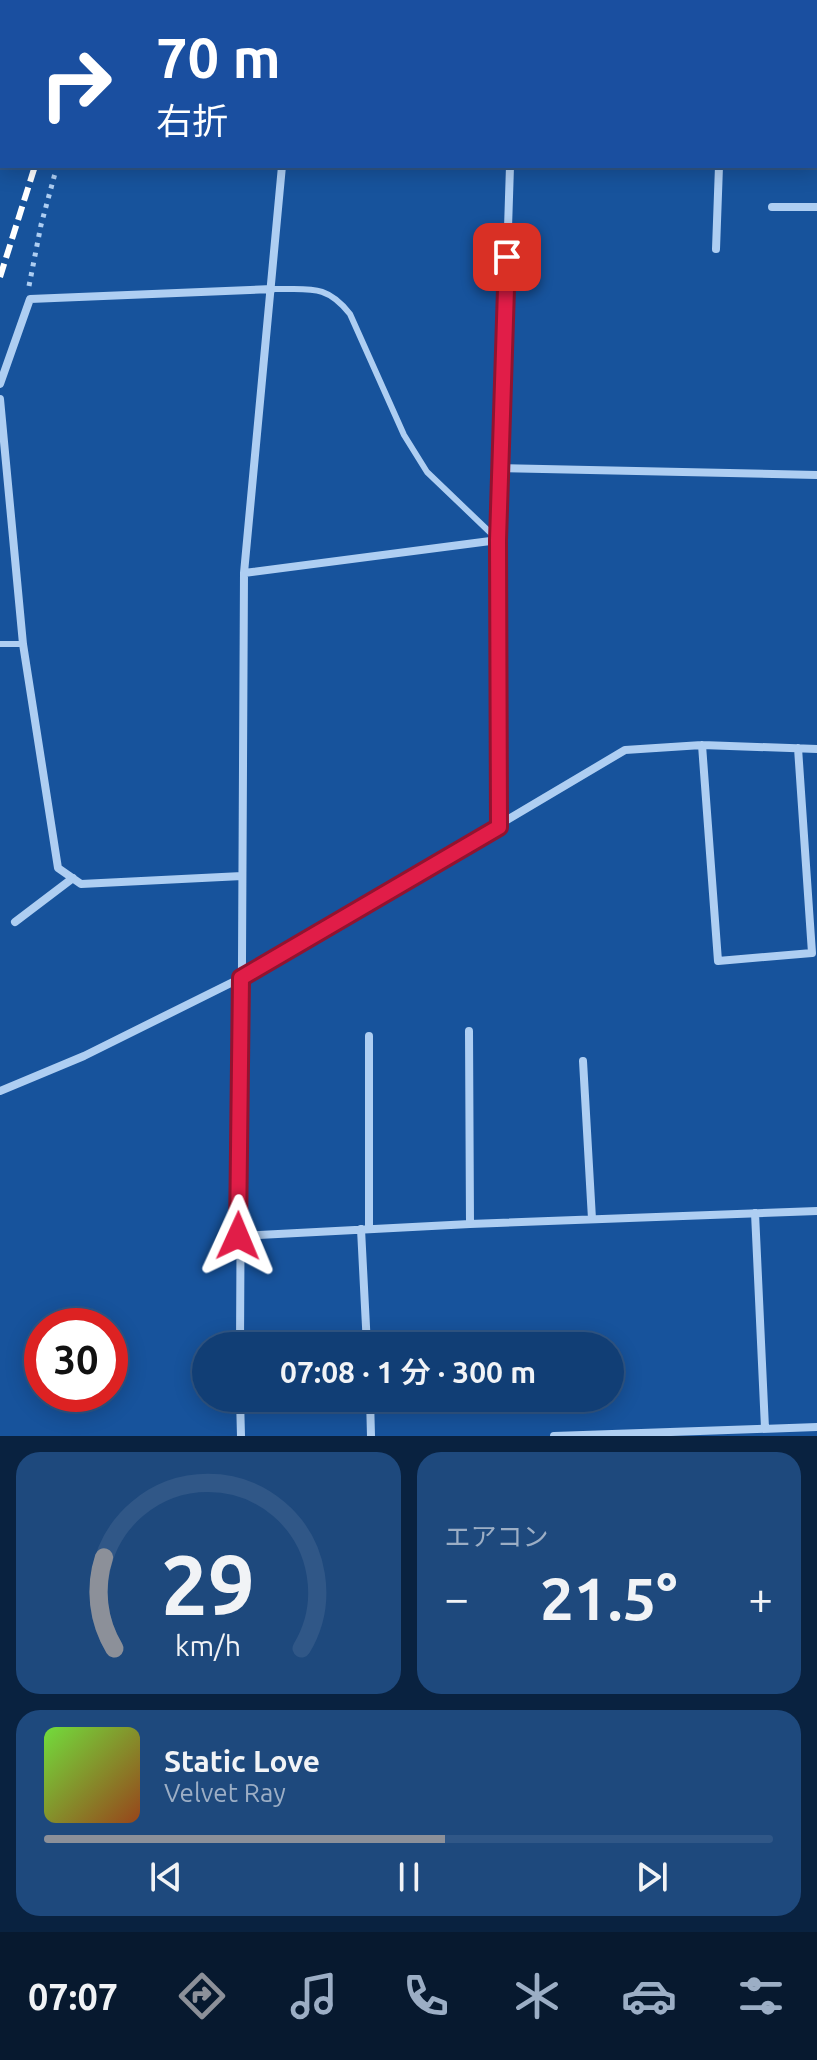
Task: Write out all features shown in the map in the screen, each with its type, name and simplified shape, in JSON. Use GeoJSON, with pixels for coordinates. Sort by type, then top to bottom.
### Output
{"type":"FeatureCollection","features":[{"type":"Feature","properties":{"kind":"street"},"geometry":{"type":"LineString","coordinates":[[240,1332],[244,573],[282,168]]}},
{"type":"Feature","properties":{"kind":"street"},"geometry":{"type":"LineString","coordinates":[[499,827],[498,540],[510,168]]}},
{"type":"Feature","properties":{"kind":"street"},"geometry":{"type":"LineString","coordinates":[[716,249],[719,168]]}},
{"type":"Feature","properties":{"kind":"street"},"geometry":{"type":"LineString","coordinates":[[772,207],[817,207]]}},
{"type":"Feature","properties":{"kind":"street"},"geometry":{"type":"LineString","coordinates":[[0,384],[30,299],[272,289]]}},
{"type":"Feature","properties":{"kind":"street"},"geometry":{"type":"LineString","coordinates":[[0,399],[23,644],[58,868],[81,884],[242,876]]}},
{"type":"Feature","properties":{"kind":"street"},"geometry":{"type":"LineString","coordinates":[[500,468],[817,475]]}},
{"type":"Feature","properties":{"kind":"street"},"geometry":{"type":"LineString","coordinates":[[244,573],[498,540]]}},
{"type":"Feature","properties":{"kind":"street"},"geometry":{"type":"LineString","coordinates":[[702,745],[718,961],[812,953],[798,748]]}},
{"type":"Feature","properties":{"kind":"street"},"geometry":{"type":"LineString","coordinates":[[0,1091],[84,1056],[241,978],[625,750],[702,745],[817,749]]}},
{"type":"Feature","properties":{"kind":"street"},"geometry":{"type":"LineString","coordinates":[[15,922],[73,878]]}},
{"type":"Feature","properties":{"kind":"street"},"geometry":{"type":"LineString","coordinates":[[469,1031],[470,1224]]}},
{"type":"Feature","properties":{"kind":"street"},"geometry":{"type":"LineString","coordinates":[[367,1332],[365,1229],[369,1036]]}},
{"type":"Feature","properties":{"kind":"street"},"geometry":{"type":"LineString","coordinates":[[583,1061],[592,1219]]}},
{"type":"Feature","properties":{"kind":"street"},"geometry":{"type":"LineString","coordinates":[[238,1236],[817,1211]]}},
{"type":"Feature","properties":{"kind":"street"},"geometry":{"type":"LineString","coordinates":[[755,1213],[765,1428]]}},
{"type":"Feature","properties":{"kind":"street"},"geometry":{"type":"LineString","coordinates":[[240,1412],[241,1436]]}},
{"type":"Feature","properties":{"kind":"street"},"geometry":{"type":"LineString","coordinates":[[370,1412],[371,1436]]}},
{"type":"Feature","properties":{"kind":"street"},"geometry":{"type":"LineString","coordinates":[[554,1436],[817,1427]]}},
{"type":"Feature","properties":{"kind":"lane"},"geometry":{"type":"LineString","coordinates":[[272,289],[319,290],[337,298],[350,314],[404,435],[427,472],[498,540]]}},
{"type":"Feature","properties":{"kind":"lane"},"geometry":{"type":"LineString","coordinates":[[0,644],[23,644]]}},
{"type":"Feature","properties":{"kind":"path"},"geometry":{"type":"LineString","coordinates":[[30,299],[28,293],[41,225],[56,168]]}},
{"type":"Feature","properties":{"kind":"railway"},"geometry":{"type":"LineString","coordinates":[[0,277],[34,168]]}},
{"type":"Feature","properties":{"kind":"route"},"geometry":{"type":"LineString","coordinates":[[238,1236],[241,978],[499,827],[498,540],[507,257]]}}]}
